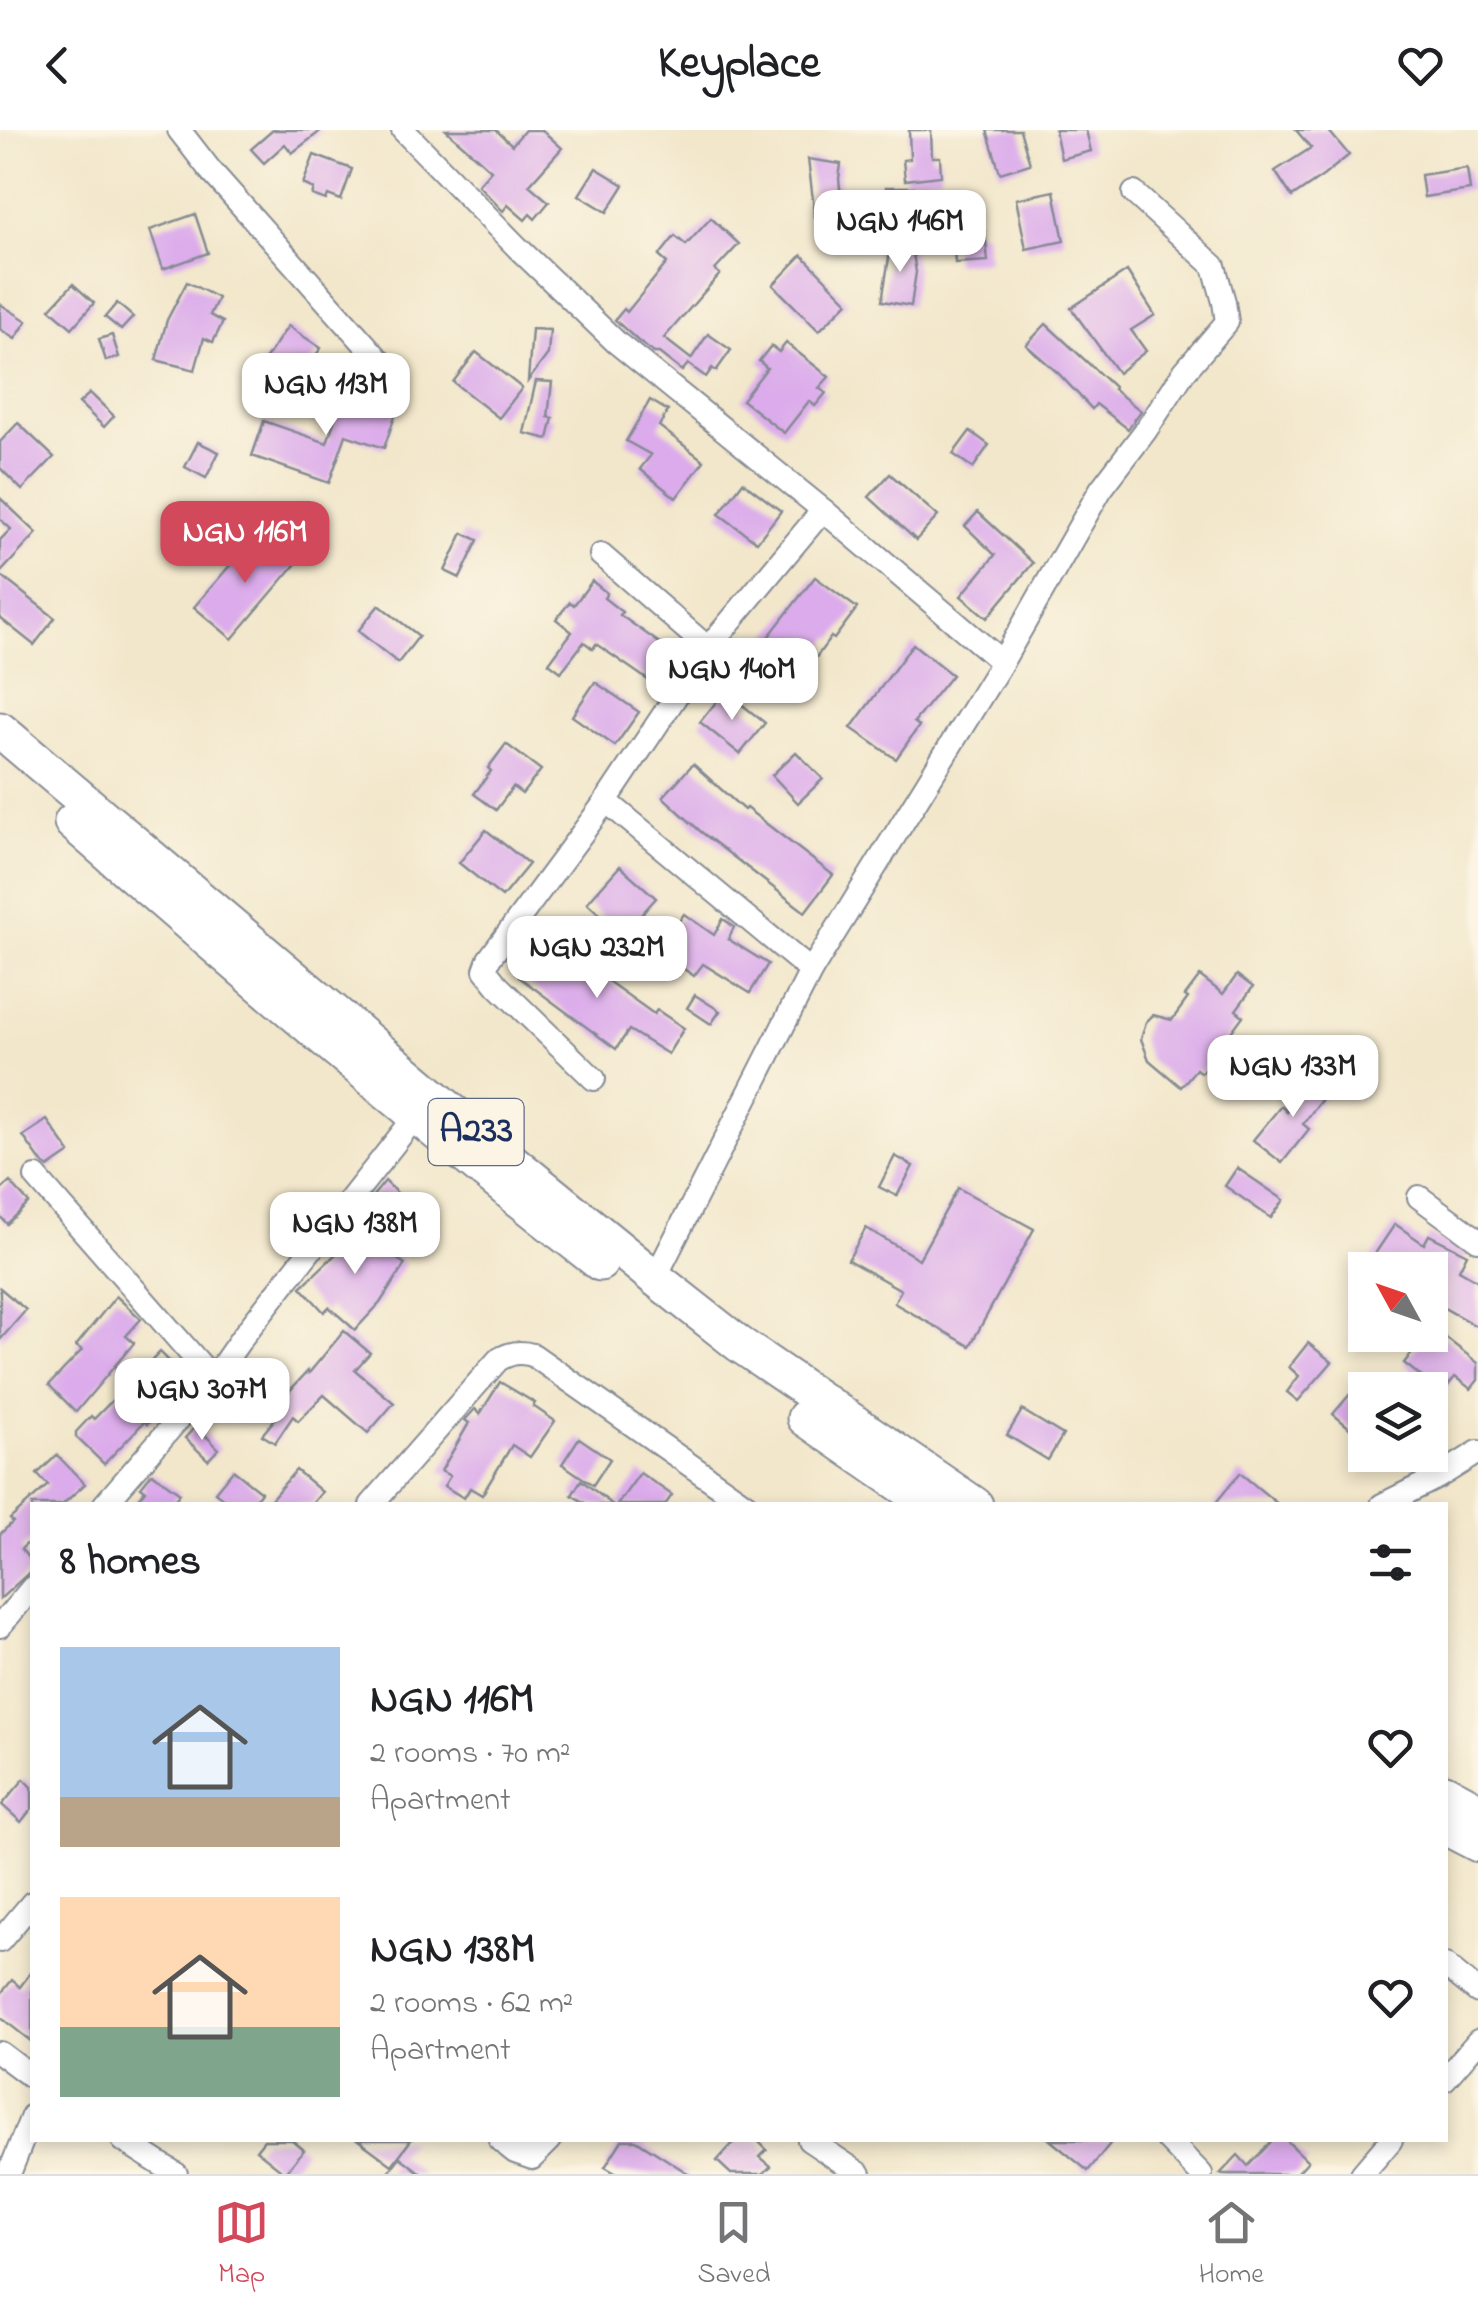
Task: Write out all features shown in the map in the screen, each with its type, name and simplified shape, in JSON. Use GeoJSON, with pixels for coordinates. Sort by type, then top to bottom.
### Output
{"type":"FeatureCollection","features":[{"type":"Feature","properties":{"kind":"highway","name":"A233"},"geometry":{"type":"LineString","coordinates":[[0,730],[655,1278],[739,1344],[971,1502]]}},
{"type":"Feature","properties":{"kind":"highway","name":"A233"},"geometry":{"type":"LineString","coordinates":[[0,758],[265,990],[478,1169],[722,1358],[926,1502]]}},
{"type":"Feature","properties":{"kind":"highway"},"geometry":{"type":"LineString","coordinates":[[1448,1794],[1478,1810]]}},
{"type":"Feature","properties":{"kind":"highway"},"geometry":{"type":"LineString","coordinates":[[1448,1829],[1478,1844]]}},
{"type":"Feature","properties":{"kind":"street"},"geometry":{"type":"LineString","coordinates":[[179,130],[387,369]]}},
{"type":"Feature","properties":{"kind":"street"},"geometry":{"type":"LineString","coordinates":[[404,130],[617,343],[1002,662]]}},
{"type":"Feature","properties":{"kind":"street"},"geometry":{"type":"LineString","coordinates":[[655,1278],[811,971],[1002,662],[1101,489],[1184,372],[1226,322],[1214,266],[1134,193]]}},
{"type":"Feature","properties":{"kind":"street"},"geometry":{"type":"LineString","coordinates":[[594,1079],[498,986],[485,970],[489,959],[606,802],[708,648],[823,510]]}},
{"type":"Feature","properties":{"kind":"street"},"geometry":{"type":"LineString","coordinates":[[601,555],[708,648]]}},
{"type":"Feature","properties":{"kind":"street"},"geometry":{"type":"LineString","coordinates":[[606,802],[811,971]]}},
{"type":"Feature","properties":{"kind":"street"},"geometry":{"type":"LineString","coordinates":[[107,1502],[213,1378],[416,1116]]}},
{"type":"Feature","properties":{"kind":"street"},"geometry":{"type":"LineString","coordinates":[[36,1177],[213,1378]]}},
{"type":"Feature","properties":{"kind":"street"},"geometry":{"type":"LineString","coordinates":[[1419,1198],[1478,1240]]}},
{"type":"Feature","properties":{"kind":"street"},"geometry":{"type":"LineString","coordinates":[[379,1502],[498,1360],[520,1352],[533,1355],[743,1502]]}},
{"type":"Feature","properties":{"kind":"street"},"geometry":{"type":"LineString","coordinates":[[1388,1502],[1478,1452]]}},
{"type":"Feature","properties":{"kind":"street"},"geometry":{"type":"LineString","coordinates":[[0,1626],[30,1590]]}},
{"type":"Feature","properties":{"kind":"street"},"geometry":{"type":"LineString","coordinates":[[0,1941],[30,1905]]}},
{"type":"Feature","properties":{"kind":"street"},"geometry":{"type":"LineString","coordinates":[[1448,1967],[1478,1992]]}},
{"type":"Feature","properties":{"kind":"street"},"geometry":{"type":"LineString","coordinates":[[1448,2076],[1478,2041]]}},
{"type":"Feature","properties":{"kind":"street"},"geometry":{"type":"LineString","coordinates":[[0,2053],[30,2076]]}},
{"type":"Feature","properties":{"kind":"street"},"geometry":{"type":"LineString","coordinates":[[9,2174],[30,2121]]}},
{"type":"Feature","properties":{"kind":"street"},"geometry":{"type":"LineString","coordinates":[[126,2142],[176,2174]]}},
{"type":"Feature","properties":{"kind":"street"},"geometry":{"type":"LineString","coordinates":[[508,2146],[532,2158],[548,2142]]}},
{"type":"Feature","properties":{"kind":"street"},"geometry":{"type":"LineString","coordinates":[[812,2142],[860,2174]]}},
{"type":"Feature","properties":{"kind":"street"},"geometry":{"type":"LineString","coordinates":[[1170,2142],[1201,2174]]}},
{"type":"Feature","properties":{"kind":"street"},"geometry":{"type":"LineString","coordinates":[[1362,2174],[1389,2142]]}},
{"type":"Feature","properties":{"kind":"street"},"geometry":{"type":"LineString","coordinates":[[508,2146],[524,2174]]}},
{"type":"Feature","properties":{"kind":"building"},"geometry":{"type":"Polygon","coordinates":[[[273,130],[322,130],[292,153],[285,144],[264,163],[251,149],[273,130]]]}},
{"type":"Feature","properties":{"kind":"building"},"geometry":{"type":"Polygon","coordinates":[[[446,130],[496,130],[512,145],[525,130],[542,130],[562,148],[529,185],[549,202],[535,219],[530,214],[525,220],[508,205],[503,211],[478,185],[491,170],[446,130]]]}},
{"type":"Feature","properties":{"kind":"building"},"geometry":{"type":"Polygon","coordinates":[[[909,130],[931,130],[932,157],[940,157],[941,176],[905,180],[903,160],[910,159],[909,130]]]}},
{"type":"Feature","properties":{"kind":"building"},"geometry":{"type":"Polygon","coordinates":[[[987,130],[1020,130],[1030,164],[1000,173],[987,130]]]}},
{"type":"Feature","properties":{"kind":"building"},"geometry":{"type":"Polygon","coordinates":[[[1055,130],[1086,130],[1091,151],[1061,159],[1055,130]]]}},
{"type":"Feature","properties":{"kind":"building"},"geometry":{"type":"Polygon","coordinates":[[[1296,130],[1328,130],[1349,155],[1292,197],[1275,171],[1311,148],[1296,130]]]}},
{"type":"Feature","properties":{"kind":"building"},"geometry":{"type":"Polygon","coordinates":[[[314,155],[352,169],[341,200],[312,195],[314,189],[303,184],[314,155]]]}},
{"type":"Feature","properties":{"kind":"building"},"geometry":{"type":"Polygon","coordinates":[[[808,159],[841,164],[843,214],[815,217],[808,159]]]}},
{"type":"Feature","properties":{"kind":"building"},"geometry":{"type":"Polygon","coordinates":[[[596,168],[624,185],[607,212],[579,195],[596,168]]]}},
{"type":"Feature","properties":{"kind":"building"},"geometry":{"type":"Polygon","coordinates":[[[1467,168],[1470,190],[1424,197],[1421,175],[1467,168]]]}},
{"type":"Feature","properties":{"kind":"building"},"geometry":{"type":"Polygon","coordinates":[[[886,187],[914,187],[914,212],[886,212],[886,187]]]}},
{"type":"Feature","properties":{"kind":"building"},"geometry":{"type":"Polygon","coordinates":[[[1054,191],[1064,241],[1026,249],[1016,199],[1054,191]]]}},
{"type":"Feature","properties":{"kind":"building"},"geometry":{"type":"Polygon","coordinates":[[[195,214],[208,253],[163,269],[150,230],[195,214]]]}},
{"type":"Feature","properties":{"kind":"building"},"geometry":{"type":"Polygon","coordinates":[[[711,218],[739,244],[715,270],[720,274],[664,338],[691,359],[708,334],[731,350],[716,371],[712,368],[706,377],[688,364],[682,371],[615,320],[624,309],[627,312],[667,263],[659,256],[675,236],[686,245],[711,218]]]}},
{"type":"Feature","properties":{"kind":"building"},"geometry":{"type":"Polygon","coordinates":[[[975,225],[976,233],[985,232],[988,261],[955,263],[953,235],[962,234],[962,226],[975,225]]]}},
{"type":"Feature","properties":{"kind":"building"},"geometry":{"type":"Polygon","coordinates":[[[911,241],[916,272],[911,306],[882,301],[891,245],[911,241]]]}},
{"type":"Feature","properties":{"kind":"building"},"geometry":{"type":"Polygon","coordinates":[[[802,255],[848,302],[819,331],[773,285],[802,255]]]}},
{"type":"Feature","properties":{"kind":"building"},"geometry":{"type":"Polygon","coordinates":[[[1127,271],[1155,315],[1131,330],[1146,351],[1118,373],[1071,308],[1127,271]]]}},
{"type":"Feature","properties":{"kind":"building"},"geometry":{"type":"Polygon","coordinates":[[[187,282],[218,298],[210,315],[223,322],[213,342],[204,338],[195,370],[156,360],[167,320],[187,282]]]}},
{"type":"Feature","properties":{"kind":"building"},"geometry":{"type":"Polygon","coordinates":[[[73,284],[94,303],[72,328],[50,309],[73,284]]]}},
{"type":"Feature","properties":{"kind":"building"},"geometry":{"type":"Polygon","coordinates":[[[117,303],[133,317],[121,330],[105,317],[117,303]]]}},
{"type":"Feature","properties":{"kind":"building"},"geometry":{"type":"Polygon","coordinates":[[[0,304],[27,321],[15,339],[0,329],[0,304]]]}},
{"type":"Feature","properties":{"kind":"building"},"geometry":{"type":"Polygon","coordinates":[[[1046,324],[1141,411],[1128,429],[1096,404],[1092,409],[1026,345],[1046,324]]]}},
{"type":"Feature","properties":{"kind":"building"},"geometry":{"type":"Polygon","coordinates":[[[288,326],[321,348],[294,387],[261,366],[288,326]]]}},
{"type":"Feature","properties":{"kind":"building"},"geometry":{"type":"Polygon","coordinates":[[[532,329],[550,330],[548,354],[528,381],[532,329]]]}},
{"type":"Feature","properties":{"kind":"building"},"geometry":{"type":"Polygon","coordinates":[[[112,335],[119,357],[106,361],[99,339],[112,335]]]}},
{"type":"Feature","properties":{"kind":"building"},"geometry":{"type":"Polygon","coordinates":[[[786,343],[829,377],[819,388],[826,393],[815,406],[809,401],[784,433],[742,400],[767,368],[759,361],[771,346],[779,352],[786,343]]]}},
{"type":"Feature","properties":{"kind":"building"},"geometry":{"type":"Polygon","coordinates":[[[476,352],[522,388],[499,418],[453,382],[476,352]]]}},
{"type":"Feature","properties":{"kind":"building"},"geometry":{"type":"Polygon","coordinates":[[[536,381],[552,382],[548,417],[553,418],[548,439],[524,433],[536,381]]]}},
{"type":"Feature","properties":{"kind":"building"},"geometry":{"type":"Polygon","coordinates":[[[344,392],[397,410],[384,448],[346,435],[329,483],[252,456],[264,421],[327,443],[344,392]]]}},
{"type":"Feature","properties":{"kind":"building"},"geometry":{"type":"Polygon","coordinates":[[[90,393],[114,416],[104,427],[79,403],[90,393]]]}},
{"type":"Feature","properties":{"kind":"building"},"geometry":{"type":"Polygon","coordinates":[[[650,400],[668,411],[659,426],[704,461],[676,498],[640,469],[651,455],[626,441],[650,400]]]}},
{"type":"Feature","properties":{"kind":"building"},"geometry":{"type":"Polygon","coordinates":[[[18,423],[54,457],[22,490],[0,468],[0,442],[18,423]]]}},
{"type":"Feature","properties":{"kind":"building"},"geometry":{"type":"Polygon","coordinates":[[[970,431],[989,445],[973,468],[953,454],[970,431]]]}},
{"type":"Feature","properties":{"kind":"building"},"geometry":{"type":"Polygon","coordinates":[[[198,442],[219,452],[206,478],[185,467],[198,442]]]}},
{"type":"Feature","properties":{"kind":"building"},"geometry":{"type":"Polygon","coordinates":[[[890,474],[938,516],[916,540],[869,497],[890,474]]]}},
{"type":"Feature","properties":{"kind":"building"},"geometry":{"type":"Polygon","coordinates":[[[743,482],[781,511],[757,542],[719,514],[743,482]]]}},
{"type":"Feature","properties":{"kind":"building"},"geometry":{"type":"Polygon","coordinates":[[[0,498],[37,533],[0,573],[0,540],[11,529],[0,519],[0,498]]]}},
{"type":"Feature","properties":{"kind":"building"},"geometry":{"type":"Polygon","coordinates":[[[978,512],[1033,563],[987,618],[961,596],[995,555],[965,526],[978,512]]]}},
{"type":"Feature","properties":{"kind":"building"},"geometry":{"type":"Polygon","coordinates":[[[258,533],[295,565],[232,639],[194,607],[258,533]]]}},
{"type":"Feature","properties":{"kind":"building"},"geometry":{"type":"Polygon","coordinates":[[[463,533],[478,540],[460,578],[445,571],[463,533]]]}},
{"type":"Feature","properties":{"kind":"building"},"geometry":{"type":"Polygon","coordinates":[[[0,575],[55,618],[34,645],[0,618],[0,575]]]}},
{"type":"Feature","properties":{"kind":"building"},"geometry":{"type":"Polygon","coordinates":[[[815,577],[857,608],[796,685],[755,654],[815,577]]]}},
{"type":"Feature","properties":{"kind":"building"},"geometry":{"type":"Polygon","coordinates":[[[592,581],[607,593],[604,598],[622,612],[620,615],[682,659],[661,689],[596,644],[593,649],[584,642],[561,672],[549,663],[572,632],[556,619],[570,602],[574,605],[592,581]]]}},
{"type":"Feature","properties":{"kind":"building"},"geometry":{"type":"Polygon","coordinates":[[[379,605],[419,636],[398,663],[358,631],[379,605]]]}},
{"type":"Feature","properties":{"kind":"building"},"geometry":{"type":"Polygon","coordinates":[[[913,644],[952,675],[914,722],[919,726],[896,759],[851,728],[913,644]]]}},
{"type":"Feature","properties":{"kind":"building"},"geometry":{"type":"Polygon","coordinates":[[[595,682],[639,712],[615,746],[572,716],[595,682]]]}},
{"type":"Feature","properties":{"kind":"building"},"geometry":{"type":"Polygon","coordinates":[[[725,691],[765,723],[740,754],[700,722],[725,691]]]}},
{"type":"Feature","properties":{"kind":"building"},"geometry":{"type":"Polygon","coordinates":[[[506,744],[541,770],[522,794],[513,787],[496,810],[474,794],[506,744]]]}},
{"type":"Feature","properties":{"kind":"building"},"geometry":{"type":"Polygon","coordinates":[[[796,752],[823,779],[798,803],[772,775],[796,752]]]}},
{"type":"Feature","properties":{"kind":"building"},"geometry":{"type":"Polygon","coordinates":[[[693,764],[744,810],[833,875],[805,912],[700,831],[663,797],[693,764]]]}},
{"type":"Feature","properties":{"kind":"building"},"geometry":{"type":"Polygon","coordinates":[[[486,830],[529,864],[502,897],[459,863],[486,830]]]}},
{"type":"Feature","properties":{"kind":"building"},"geometry":{"type":"Polygon","coordinates":[[[620,866],[656,898],[623,935],[587,903],[620,866]]]}},
{"type":"Feature","properties":{"kind":"building"},"geometry":{"type":"Polygon","coordinates":[[[684,914],[714,935],[723,919],[734,927],[728,939],[768,964],[750,993],[703,964],[694,976],[658,951],[684,914]]]}},
{"type":"Feature","properties":{"kind":"building"},"geometry":{"type":"Polygon","coordinates":[[[547,940],[602,984],[605,979],[654,1014],[657,1010],[684,1028],[668,1054],[629,1030],[616,1049],[519,977],[547,940]]]}},
{"type":"Feature","properties":{"kind":"building"},"geometry":{"type":"Polygon","coordinates":[[[1237,975],[1253,987],[1236,1010],[1243,1016],[1201,1073],[1196,1069],[1181,1087],[1149,1060],[1141,1039],[1146,1022],[1153,1015],[1172,1020],[1200,976],[1223,994],[1237,975]]]}},
{"type":"Feature","properties":{"kind":"building"},"geometry":{"type":"Polygon","coordinates":[[[695,995],[720,1011],[711,1024],[687,1008],[695,995]]]}},
{"type":"Feature","properties":{"kind":"building"},"geometry":{"type":"Polygon","coordinates":[[[1318,1071],[1334,1083],[1303,1124],[1309,1129],[1282,1163],[1253,1140],[1281,1106],[1287,1112],[1318,1071]]]}},
{"type":"Feature","properties":{"kind":"building"},"geometry":{"type":"Polygon","coordinates":[[[47,1120],[70,1153],[48,1168],[23,1136],[47,1120]]]}},
{"type":"Feature","properties":{"kind":"building"},"geometry":{"type":"Polygon","coordinates":[[[895,1156],[913,1166],[897,1196],[879,1187],[895,1156]]]}},
{"type":"Feature","properties":{"kind":"building"},"geometry":{"type":"Polygon","coordinates":[[[1237,1168],[1284,1200],[1271,1218],[1225,1186],[1237,1168]]]}},
{"type":"Feature","properties":{"kind":"building"},"geometry":{"type":"Polygon","coordinates":[[[385,1181],[401,1197],[382,1216],[368,1202],[385,1181]]]}},
{"type":"Feature","properties":{"kind":"building"},"geometry":{"type":"Polygon","coordinates":[[[10,1182],[29,1203],[7,1224],[0,1216],[0,1191],[10,1182]]]}},
{"type":"Feature","properties":{"kind":"building"},"geometry":{"type":"Polygon","coordinates":[[[958,1188],[1034,1229],[970,1346],[894,1303],[901,1290],[848,1260],[866,1228],[919,1259],[958,1188]]]}},
{"type":"Feature","properties":{"kind":"building"},"geometry":{"type":"Polygon","coordinates":[[[363,1220],[387,1245],[382,1249],[405,1264],[380,1303],[355,1330],[329,1307],[324,1312],[301,1287],[337,1253],[333,1250],[363,1220]]]}},
{"type":"Feature","properties":{"kind":"building"},"geometry":{"type":"Polygon","coordinates":[[[1395,1224],[1424,1244],[1429,1235],[1467,1254],[1459,1270],[1478,1281],[1478,1327],[1448,1310],[1448,1252],[1376,1252],[1395,1224]]]}},
{"type":"Feature","properties":{"kind":"building"},"geometry":{"type":"Polygon","coordinates":[[[0,1288],[26,1310],[0,1340],[0,1288]]]}},
{"type":"Feature","properties":{"kind":"building"},"geometry":{"type":"Polygon","coordinates":[[[116,1296],[141,1319],[126,1336],[134,1343],[76,1412],[49,1385],[82,1350],[76,1346],[116,1296]]]}},
{"type":"Feature","properties":{"kind":"building"},"geometry":{"type":"Polygon","coordinates":[[[344,1331],[370,1353],[355,1370],[394,1403],[368,1433],[324,1395],[298,1421],[293,1416],[275,1443],[262,1435],[279,1414],[273,1409],[344,1331]]]}},
{"type":"Feature","properties":{"kind":"building"},"geometry":{"type":"Polygon","coordinates":[[[1448,1340],[1478,1363],[1478,1380],[1471,1389],[1455,1377],[1448,1386],[1448,1372],[1415,1372],[1404,1363],[1413,1352],[1448,1352],[1448,1340]]]}},
{"type":"Feature","properties":{"kind":"building"},"geometry":{"type":"Polygon","coordinates":[[[1308,1343],[1332,1362],[1298,1401],[1287,1392],[1299,1376],[1289,1367],[1308,1343]]]}},
{"type":"Feature","properties":{"kind":"building"},"geometry":{"type":"Polygon","coordinates":[[[160,1352],[190,1382],[104,1464],[76,1437],[76,1432],[160,1352]]]}},
{"type":"Feature","properties":{"kind":"building"},"geometry":{"type":"Polygon","coordinates":[[[500,1382],[535,1403],[533,1406],[555,1421],[530,1457],[512,1445],[482,1495],[470,1488],[464,1498],[444,1486],[450,1476],[441,1471],[469,1423],[465,1420],[475,1409],[480,1414],[500,1382]]]}},
{"type":"Feature","properties":{"kind":"building"},"geometry":{"type":"Polygon","coordinates":[[[1348,1396],[1348,1427],[1333,1414],[1348,1396]]]}},
{"type":"Feature","properties":{"kind":"building"},"geometry":{"type":"Polygon","coordinates":[[[1022,1410],[1063,1435],[1048,1460],[1007,1435],[1022,1410]]]}},
{"type":"Feature","properties":{"kind":"building"},"geometry":{"type":"Polygon","coordinates":[[[196,1426],[219,1449],[208,1460],[185,1438],[196,1426]]]}},
{"type":"Feature","properties":{"kind":"building"},"geometry":{"type":"Polygon","coordinates":[[[579,1438],[610,1459],[593,1485],[562,1464],[579,1438]]]}},
{"type":"Feature","properties":{"kind":"building"},"geometry":{"type":"Polygon","coordinates":[[[57,1455],[85,1484],[65,1502],[30,1502],[30,1541],[21,1549],[30,1560],[30,1572],[0,1599],[0,1534],[13,1522],[10,1519],[48,1485],[37,1474],[57,1455]]]}},
{"type":"Feature","properties":{"kind":"building"},"geometry":{"type":"Polygon","coordinates":[[[233,1470],[261,1492],[253,1502],[227,1502],[215,1492],[233,1470]]]}},
{"type":"Feature","properties":{"kind":"building"},"geometry":{"type":"Polygon","coordinates":[[[296,1470],[322,1492],[314,1502],[269,1502],[296,1470]]]}},
{"type":"Feature","properties":{"kind":"building"},"geometry":{"type":"Polygon","coordinates":[[[152,1473],[180,1493],[173,1502],[135,1502],[145,1490],[141,1487],[152,1473]]]}},
{"type":"Feature","properties":{"kind":"building"},"geometry":{"type":"Polygon","coordinates":[[[640,1473],[672,1495],[667,1502],[619,1502],[640,1473]]]}},
{"type":"Feature","properties":{"kind":"building"},"geometry":{"type":"Polygon","coordinates":[[[1240,1473],[1275,1502],[1216,1502],[1240,1473]]]}},
{"type":"Feature","properties":{"kind":"building"},"geometry":{"type":"Polygon","coordinates":[[[581,1480],[609,1502],[583,1502],[572,1495],[581,1480]]]}},
{"type":"Feature","properties":{"kind":"building"},"geometry":{"type":"Polygon","coordinates":[[[24,1779],[30,1785],[30,1811],[21,1822],[2,1805],[24,1779]]]}},
{"type":"Feature","properties":{"kind":"building"},"geometry":{"type":"Polygon","coordinates":[[[30,1974],[30,2040],[0,2017],[0,1995],[12,1980],[20,1987],[30,1974]]]}},
{"type":"Feature","properties":{"kind":"building"},"geometry":{"type":"Polygon","coordinates":[[[262,2142],[294,2142],[304,2150],[285,2173],[256,2150],[262,2142]]]}},
{"type":"Feature","properties":{"kind":"building"},"geometry":{"type":"Polygon","coordinates":[[[361,2142],[409,2142],[392,2165],[361,2142]]]}},
{"type":"Feature","properties":{"kind":"building"},"geometry":{"type":"Polygon","coordinates":[[[621,2142],[639,2142],[689,2174],[617,2174],[605,2167],[621,2142]]]}},
{"type":"Feature","properties":{"kind":"building"},"geometry":{"type":"Polygon","coordinates":[[[734,2142],[759,2142],[767,2150],[760,2157],[771,2166],[763,2174],[731,2174],[717,2161],[734,2142]]]}},
{"type":"Feature","properties":{"kind":"building"},"geometry":{"type":"Polygon","coordinates":[[[1052,2142],[1111,2142],[1088,2171],[1052,2142]]]}},
{"type":"Feature","properties":{"kind":"building"},"geometry":{"type":"Polygon","coordinates":[[[1271,2142],[1288,2142],[1308,2161],[1296,2174],[1220,2174],[1238,2155],[1248,2166],[1271,2142]]]}},
{"type":"Feature","properties":{"kind":"building"},"geometry":{"type":"Polygon","coordinates":[[[400,2157],[422,2174],[387,2174],[400,2157]]]}}]}
